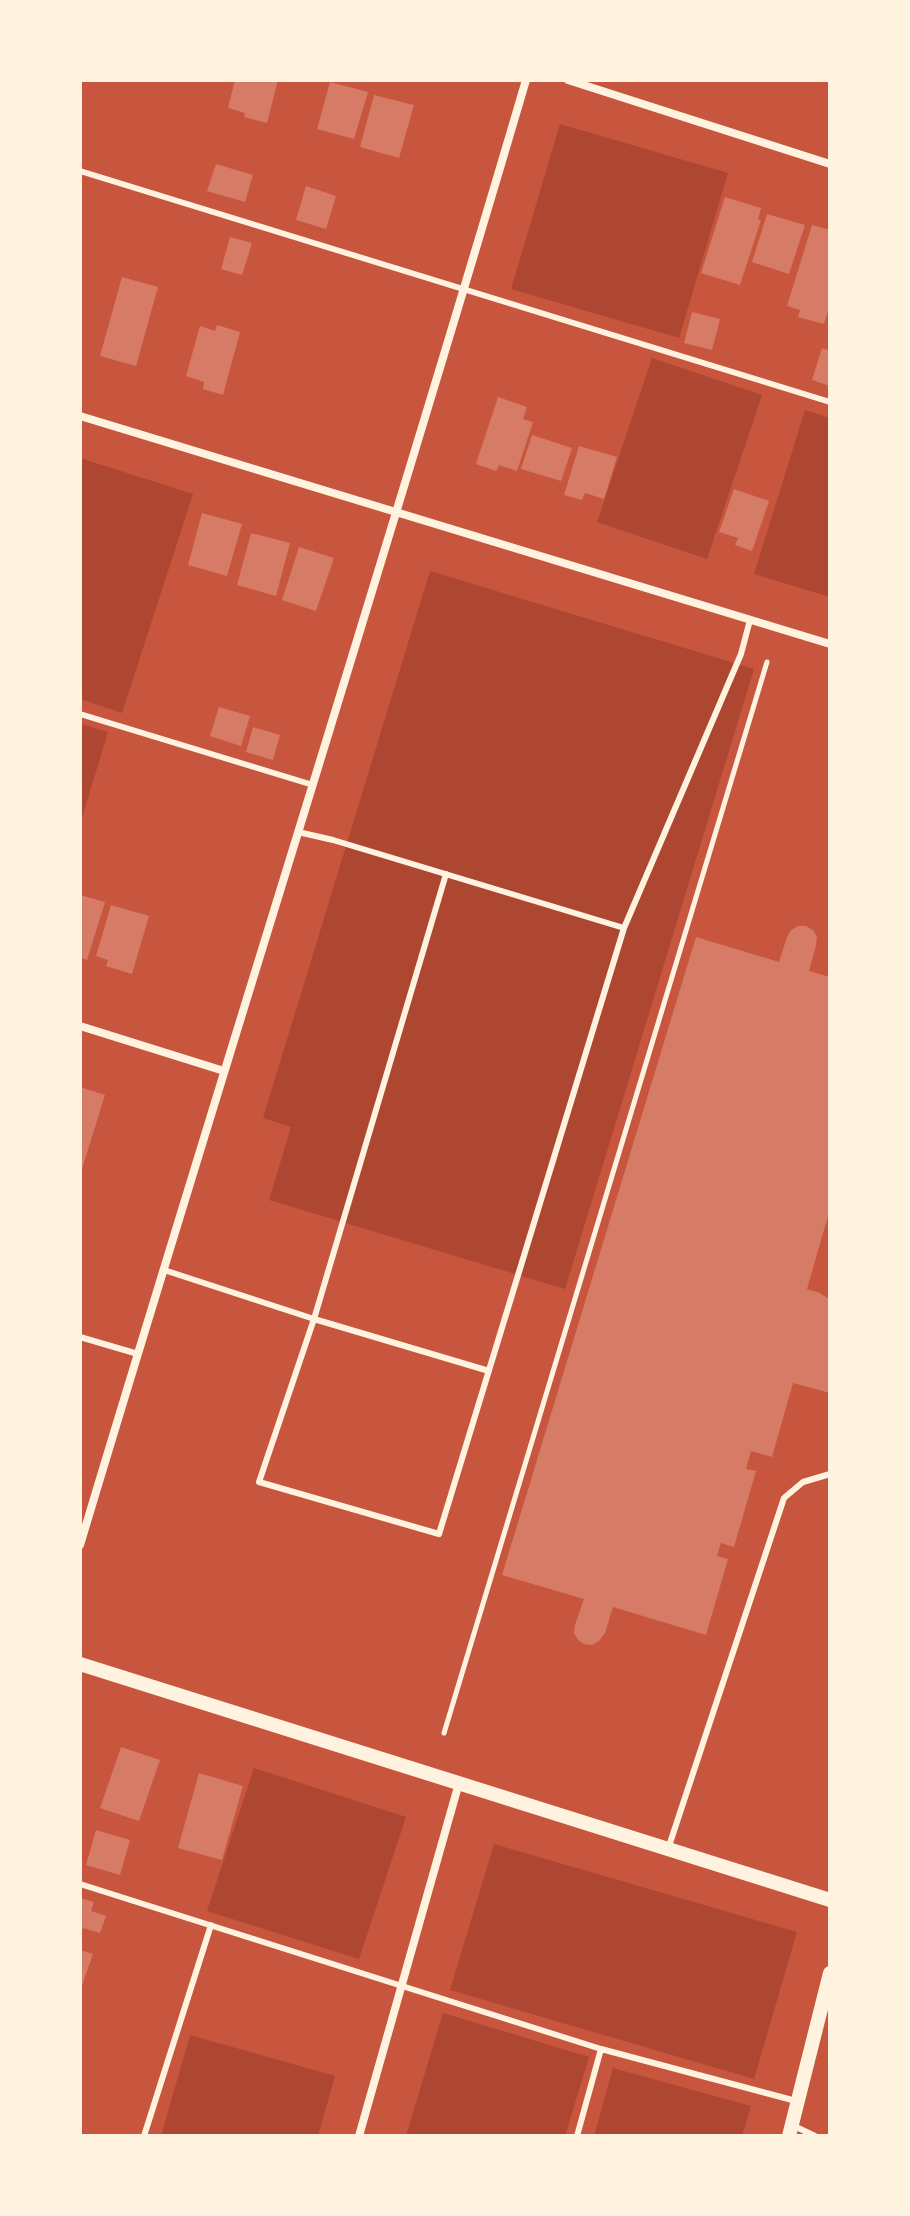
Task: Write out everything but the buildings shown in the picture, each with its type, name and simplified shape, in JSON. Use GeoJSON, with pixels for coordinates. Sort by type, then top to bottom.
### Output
{"type":"FeatureCollection","features":[{"type":"Feature","properties":{"kind":"street"},"geometry":{"type":"LineString","coordinates":[[80,1545],[397,514],[526,80]]}},
{"type":"Feature","properties":{"kind":"street"},"geometry":{"type":"LineString","coordinates":[[568,80],[830,164]]}},
{"type":"Feature","properties":{"kind":"street"},"geometry":{"type":"LineString","coordinates":[[80,416],[830,644]]}},
{"type":"Feature","properties":{"kind":"street"},"geometry":{"type":"LineString","coordinates":[[80,1026],[224,1071]]}},
{"type":"Feature","properties":{"kind":"street"},"geometry":{"type":"LineString","coordinates":[[80,1664],[830,1900]]}},
{"type":"Feature","properties":{"kind":"street"},"geometry":{"type":"LineString","coordinates":[[359,2136],[459,1783]]}},
{"type":"Feature","properties":{"kind":"street"},"geometry":{"type":"LineString","coordinates":[[791,2130],[830,1973]]}},
{"type":"Feature","properties":{"kind":"lane"},"geometry":{"type":"LineString","coordinates":[[80,171],[830,402]]}},
{"type":"Feature","properties":{"kind":"lane"},"geometry":{"type":"LineString","coordinates":[[446,874],[314,1319],[259,1482],[439,1534],[624,928],[741,654],[750,620]]}},
{"type":"Feature","properties":{"kind":"lane"},"geometry":{"type":"LineString","coordinates":[[80,714],[313,785]]}},
{"type":"Feature","properties":{"kind":"lane"},"geometry":{"type":"LineString","coordinates":[[298,832],[624,928]]}},
{"type":"Feature","properties":{"kind":"lane"},"geometry":{"type":"LineString","coordinates":[[164,1270],[489,1371]]}},
{"type":"Feature","properties":{"kind":"lane"},"geometry":{"type":"LineString","coordinates":[[80,1337],[138,1354]]}},
{"type":"Feature","properties":{"kind":"lane"},"geometry":{"type":"LineString","coordinates":[[668,1849],[784,1498],[803,1482],[830,1474]]}},
{"type":"Feature","properties":{"kind":"lane"},"geometry":{"type":"LineString","coordinates":[[80,1884],[601,2049],[798,2101]]}},
{"type":"Feature","properties":{"kind":"lane"},"geometry":{"type":"LineString","coordinates":[[144,2136],[211,1925]]}},
{"type":"Feature","properties":{"kind":"lane"},"geometry":{"type":"LineString","coordinates":[[577,2136],[601,2049]]}},
{"type":"Feature","properties":{"kind":"lane"},"geometry":{"type":"LineString","coordinates":[[791,2130],[815,2136]]}},
{"type":"Feature","properties":{"kind":"path"},"geometry":{"type":"LineString","coordinates":[[444,1733],[767,662]]}},
{"type":"Feature","properties":{"kind":"shaded area"},"geometry":{"type":"Polygon","coordinates":[[[560,124],[728,173],[679,338],[511,289],[560,124]]]}},
{"type":"Feature","properties":{"kind":"shaded area"},"geometry":{"type":"Polygon","coordinates":[[[652,358],[762,395],[707,559],[597,522],[652,358]]]}},
{"type":"Feature","properties":{"kind":"shaded area"},"geometry":{"type":"Polygon","coordinates":[[[805,410],[830,418],[830,597],[754,574],[805,410]]]}},
{"type":"Feature","properties":{"kind":"shaded area"},"geometry":{"type":"Polygon","coordinates":[[[80,458],[193,494],[122,713],[80,699],[80,458]]]}},
{"type":"Feature","properties":{"kind":"shaded area"},"geometry":{"type":"Polygon","coordinates":[[[430,571],[754,669],[565,1289],[269,1200],[291,1127],[263,1118],[430,571]]]}},
{"type":"Feature","properties":{"kind":"shaded area"},"geometry":{"type":"Polygon","coordinates":[[[80,724],[108,732],[80,824],[80,724]]]}},
{"type":"Feature","properties":{"kind":"shaded area"},"geometry":{"type":"Polygon","coordinates":[[[254,1768],[406,1817],[359,1959],[207,1911],[254,1768]]]}},
{"type":"Feature","properties":{"kind":"shaded area"},"geometry":{"type":"Polygon","coordinates":[[[494,1844],[797,1932],[754,2079],[450,1990],[494,1844]]]}},
{"type":"Feature","properties":{"kind":"shaded area"},"geometry":{"type":"Polygon","coordinates":[[[443,2013],[589,2057],[565,2136],[406,2136],[443,2013]]]}},
{"type":"Feature","properties":{"kind":"shaded area"},"geometry":{"type":"Polygon","coordinates":[[[190,2035],[335,2076],[318,2136],[161,2136],[190,2035]]]}},
{"type":"Feature","properties":{"kind":"shaded area"},"geometry":{"type":"Polygon","coordinates":[[[613,2068],[751,2106],[742,2136],[594,2136],[613,2068]]]}}]}
